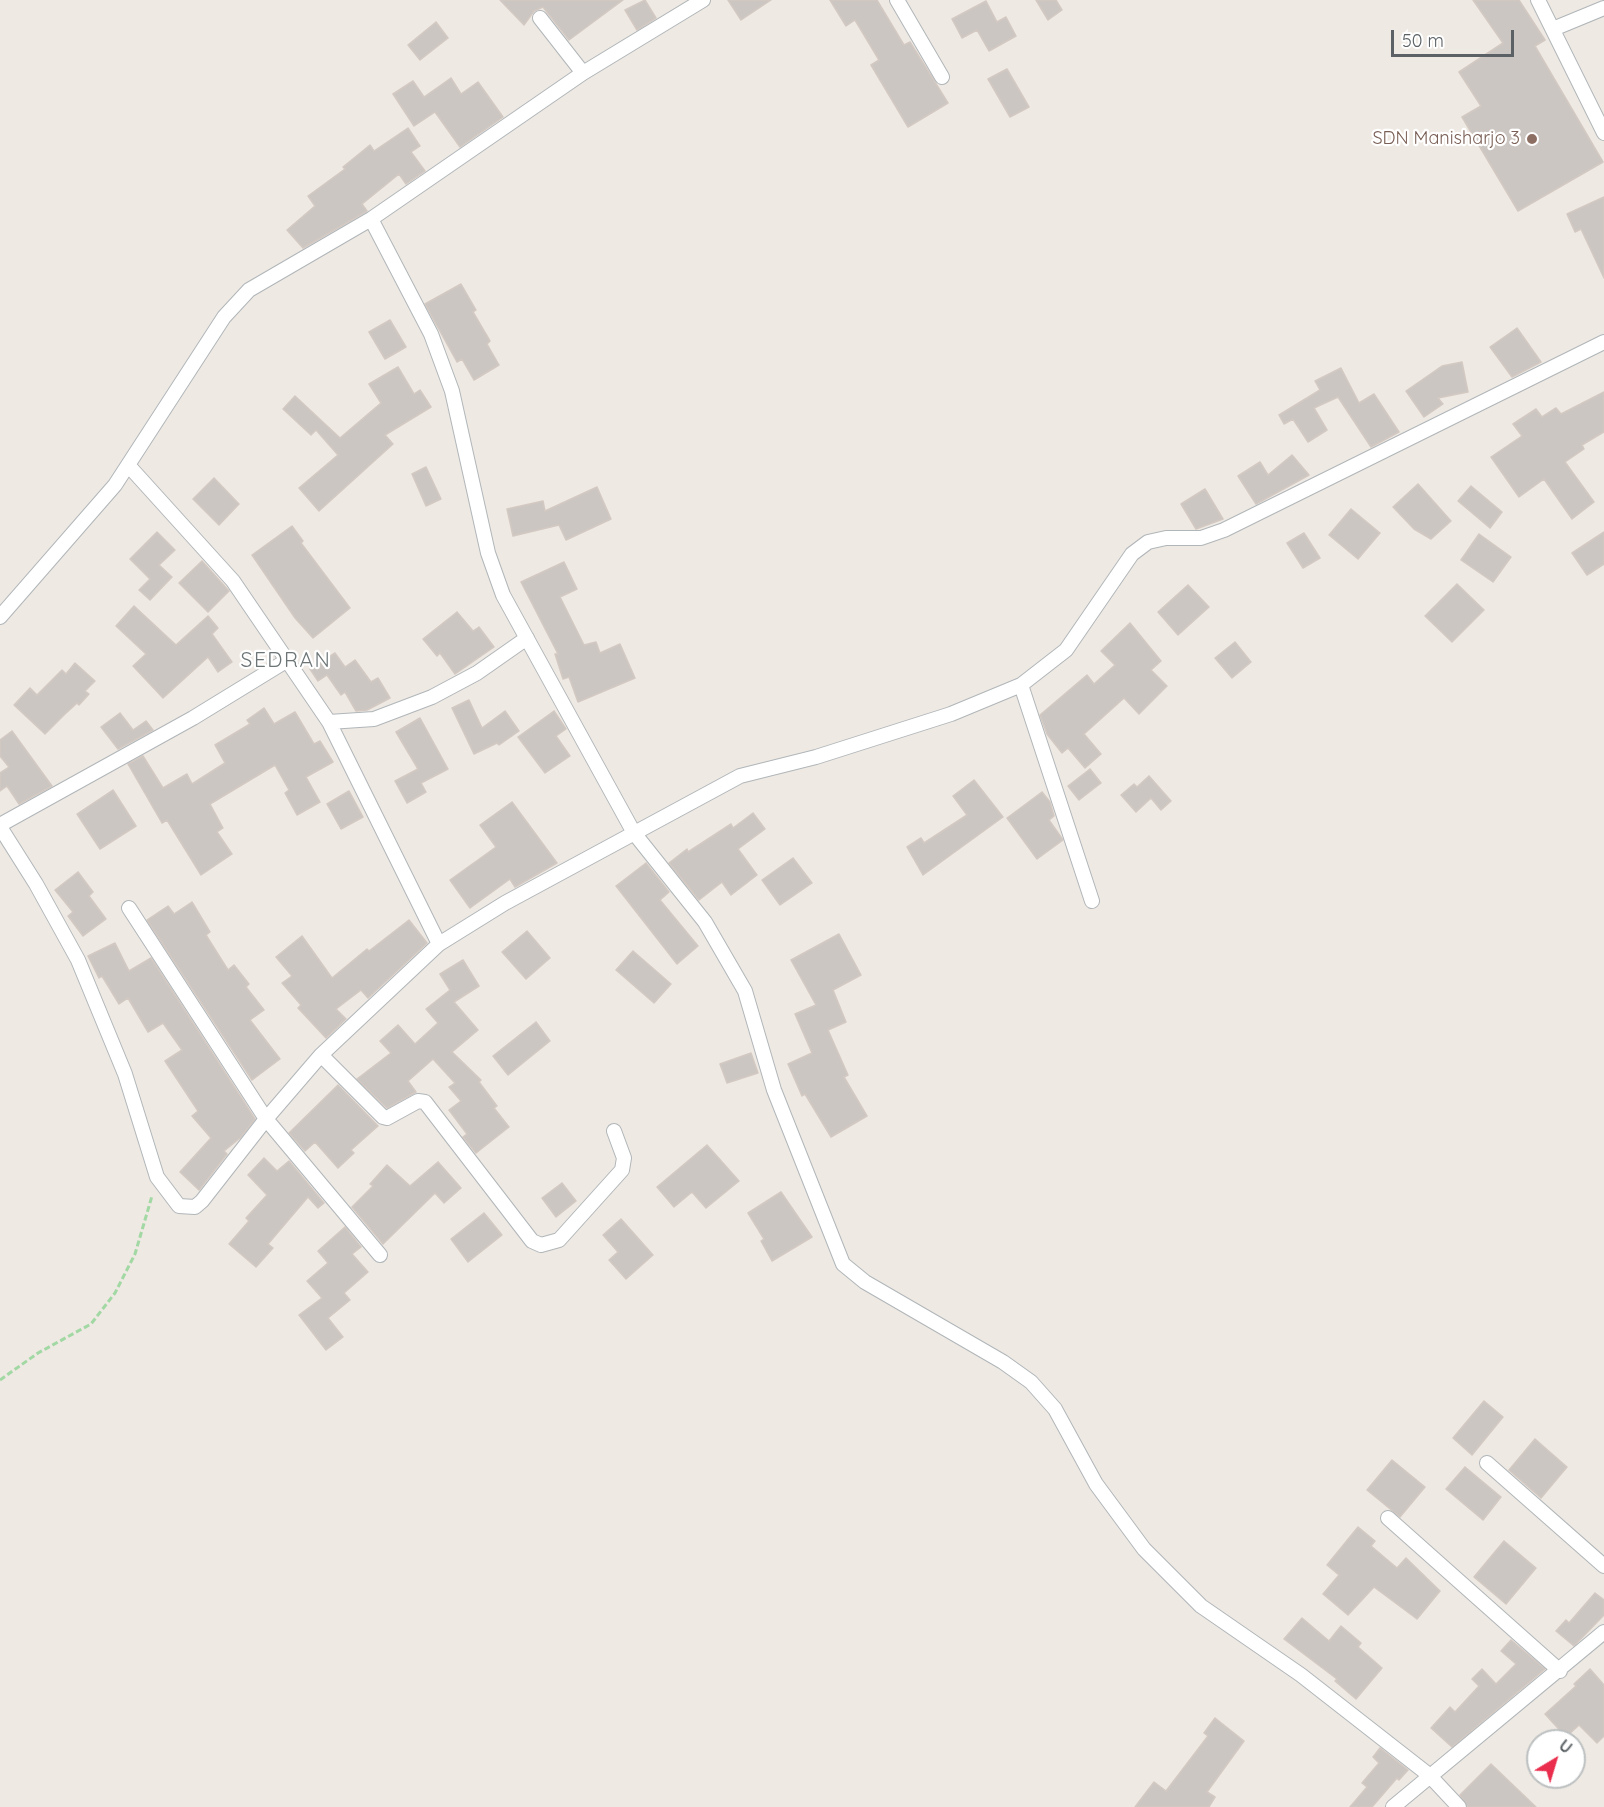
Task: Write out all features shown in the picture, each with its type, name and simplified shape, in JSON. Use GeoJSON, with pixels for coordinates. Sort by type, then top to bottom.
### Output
{"type":"FeatureCollection","features":[{"type":"Feature","properties":{"kind":"street"},"geometry":{"type":"LineString","coordinates":[[0,616],[115,485],[224,317],[249,290],[371,219],[583,72],[703,0]]}},
{"type":"Feature","properties":{"kind":"street"},"geometry":{"type":"LineString","coordinates":[[897,0],[942,77]]}},
{"type":"Feature","properties":{"kind":"street"},"geometry":{"type":"LineString","coordinates":[[1538,0],[1604,133]]}},
{"type":"Feature","properties":{"kind":"street"},"geometry":{"type":"LineString","coordinates":[[1553,29],[1604,8]]}},
{"type":"Feature","properties":{"kind":"street"},"geometry":{"type":"LineString","coordinates":[[540,18],[583,72]]}},
{"type":"Feature","properties":{"kind":"street"},"geometry":{"type":"LineString","coordinates":[[371,219],[431,334],[452,391],[488,553],[503,595],[634,833],[705,922],[745,990],[774,1090],[843,1264],[865,1282],[1003,1362],[1031,1382],[1056,1408],[1096,1484],[1144,1549],[1201,1606],[1301,1675],[1429,1775],[1459,1807]]}},
{"type":"Feature","properties":{"kind":"street"},"geometry":{"type":"LineString","coordinates":[[286,661],[202,713],[0,826],[36,884],[78,960],[125,1074],[157,1177],[179,1206],[188,1209],[202,1201],[266,1119],[321,1055],[439,944],[505,903],[740,776],[816,757],[929,721],[1020,685],[1066,650],[1132,554],[1148,543],[1166,538],[1201,538],[1224,530],[1604,342]]}},
{"type":"Feature","properties":{"kind":"street"},"geometry":{"type":"LineString","coordinates":[[128,465],[233,581],[329,722],[439,944]]}},
{"type":"Feature","properties":{"kind":"street"},"geometry":{"type":"LineString","coordinates":[[329,722],[374,718],[432,697],[477,673],[527,638]]}},
{"type":"Feature","properties":{"kind":"street"},"geometry":{"type":"LineString","coordinates":[[1020,685],[1092,901]]}},
{"type":"Feature","properties":{"kind":"street"},"geometry":{"type":"LineString","coordinates":[[129,908],[266,1119],[380,1255]]}},
{"type":"Feature","properties":{"kind":"street"},"geometry":{"type":"LineString","coordinates":[[321,1055],[383,1117],[387,1118],[418,1101],[425,1102],[532,1241],[541,1245],[559,1240],[622,1170],[624,1158],[614,1131]]}},
{"type":"Feature","properties":{"kind":"street"},"geometry":{"type":"LineString","coordinates":[[1487,1463],[1604,1566]]}},
{"type":"Feature","properties":{"kind":"street"},"geometry":{"type":"LineString","coordinates":[[1388,1518],[1560,1671]]}},
{"type":"Feature","properties":{"kind":"street"},"geometry":{"type":"LineString","coordinates":[[1394,1807],[1429,1775],[1560,1671],[1604,1632]]}},
{"type":"Feature","properties":{"kind":"path"},"geometry":{"type":"LineString","coordinates":[[0,1380],[38,1353],[91,1324],[115,1293],[135,1254],[157,1177]]}},
{"type":"Feature","properties":{"kind":"building"},"geometry":{"type":"Polygon","coordinates":[[[500,0],[623,0],[569,40],[543,7],[534,11],[524,25],[500,0]]]}},
{"type":"Feature","properties":{"kind":"building"},"geometry":{"type":"Polygon","coordinates":[[[645,0],[656,18],[637,30],[625,10],[645,0]]]}},
{"type":"Feature","properties":{"kind":"building"},"geometry":{"type":"Polygon","coordinates":[[[728,0],[771,0],[741,20],[728,0]]]}},
{"type":"Feature","properties":{"kind":"building"},"geometry":{"type":"Polygon","coordinates":[[[830,0],[877,0],[904,45],[910,42],[948,103],[908,127],[871,65],[879,60],[855,20],[846,26],[830,0]]]}},
{"type":"Feature","properties":{"kind":"building"},"geometry":{"type":"Polygon","coordinates":[[[1036,0],[1056,0],[1062,10],[1048,20],[1036,0]]]}},
{"type":"Feature","properties":{"kind":"building","name":"SDN Manisharjo 3"},"geometry":{"type":"Polygon","coordinates":[[[1473,0],[1519,0],[1545,40],[1535,46],[1603,162],[1518,211],[1462,117],[1481,106],[1459,72],[1503,43],[1473,0]]]}},
{"type":"Feature","properties":{"kind":"building"},"geometry":{"type":"Polygon","coordinates":[[[986,1],[997,22],[1006,17],[1016,36],[989,51],[977,30],[962,38],[952,19],[986,1]]]}},
{"type":"Feature","properties":{"kind":"building"},"geometry":{"type":"Polygon","coordinates":[[[436,22],[448,38],[420,60],[408,45],[436,22]]]}},
{"type":"Feature","properties":{"kind":"building"},"geometry":{"type":"Polygon","coordinates":[[[1007,69],[1029,107],[1010,117],[988,79],[1007,69]]]}},
{"type":"Feature","properties":{"kind":"building"},"geometry":{"type":"Polygon","coordinates":[[[451,78],[461,94],[478,82],[503,117],[460,147],[435,112],[414,126],[393,94],[413,81],[424,97],[451,78]]]}},
{"type":"Feature","properties":{"kind":"building"},"geometry":{"type":"Polygon","coordinates":[[[408,128],[420,146],[411,152],[425,171],[406,184],[399,174],[362,204],[367,211],[303,248],[287,230],[315,206],[308,196],[345,169],[343,167],[370,145],[374,151],[408,128]]]}},
{"type":"Feature","properties":{"kind":"building"},"geometry":{"type":"Polygon","coordinates":[[[1604,197],[1604,278],[1581,229],[1575,232],[1567,214],[1604,197]]]}},
{"type":"Feature","properties":{"kind":"building"},"geometry":{"type":"Polygon","coordinates":[[[461,284],[476,310],[473,312],[490,341],[487,344],[499,365],[474,380],[462,359],[457,362],[425,304],[461,284]]]}},
{"type":"Feature","properties":{"kind":"building"},"geometry":{"type":"Polygon","coordinates":[[[390,320],[406,347],[385,359],[369,332],[390,320]]]}},
{"type":"Feature","properties":{"kind":"building"},"geometry":{"type":"Polygon","coordinates":[[[1517,328],[1541,362],[1512,377],[1490,347],[1517,328]]]}},
{"type":"Feature","properties":{"kind":"building"},"geometry":{"type":"Polygon","coordinates":[[[1462,362],[1468,392],[1438,398],[1443,404],[1424,417],[1406,391],[1442,366],[1462,362]]]}},
{"type":"Feature","properties":{"kind":"building"},"geometry":{"type":"Polygon","coordinates":[[[398,367],[414,394],[420,390],[431,407],[385,435],[393,444],[319,511],[299,488],[338,455],[316,430],[311,435],[283,409],[295,396],[340,438],[381,403],[369,384],[398,367]]]}},
{"type":"Feature","properties":{"kind":"building"},"geometry":{"type":"Polygon","coordinates":[[[1341,368],[1359,403],[1374,394],[1399,432],[1371,447],[1338,397],[1314,408],[1327,430],[1308,442],[1293,419],[1284,424],[1279,415],[1320,390],[1315,381],[1341,368]]]}},
{"type":"Feature","properties":{"kind":"building"},"geometry":{"type":"Polygon","coordinates":[[[1604,392],[1604,432],[1582,445],[1584,449],[1565,462],[1594,502],[1572,519],[1544,479],[1519,497],[1491,457],[1522,436],[1513,424],[1536,409],[1542,417],[1556,408],[1561,414],[1604,392]]]}},
{"type":"Feature","properties":{"kind":"building"},"geometry":{"type":"Polygon","coordinates":[[[1292,455],[1309,475],[1256,504],[1238,476],[1260,462],[1268,475],[1292,455]]]}},
{"type":"Feature","properties":{"kind":"building"},"geometry":{"type":"Polygon","coordinates":[[[426,467],[441,499],[426,506],[412,474],[426,467]]]}},
{"type":"Feature","properties":{"kind":"building"},"geometry":{"type":"Polygon","coordinates":[[[214,478],[239,504],[219,525],[193,499],[214,478]]]}},
{"type":"Feature","properties":{"kind":"building"},"geometry":{"type":"Polygon","coordinates":[[[1418,484],[1451,521],[1431,539],[1414,529],[1393,507],[1418,484]]]}},
{"type":"Feature","properties":{"kind":"building"},"geometry":{"type":"Polygon","coordinates":[[[1471,486],[1502,512],[1490,528],[1458,501],[1471,486]]]}},
{"type":"Feature","properties":{"kind":"building"},"geometry":{"type":"Polygon","coordinates":[[[597,487],[611,519],[566,540],[559,525],[513,536],[507,509],[543,501],[545,511],[597,487]]]}},
{"type":"Feature","properties":{"kind":"building"},"geometry":{"type":"Polygon","coordinates":[[[1205,489],[1223,519],[1196,529],[1181,504],[1205,489]]]}},
{"type":"Feature","properties":{"kind":"building"},"geometry":{"type":"Polygon","coordinates":[[[1351,509],[1380,533],[1358,559],[1329,535],[1351,509]]]}},
{"type":"Feature","properties":{"kind":"building"},"geometry":{"type":"Polygon","coordinates":[[[292,526],[303,541],[301,543],[350,608],[313,638],[295,618],[252,555],[292,526]]]}},
{"type":"Feature","properties":{"kind":"building"},"geometry":{"type":"Polygon","coordinates":[[[157,532],[175,550],[159,565],[172,577],[150,600],[139,590],[150,579],[130,559],[157,532]]]}},
{"type":"Feature","properties":{"kind":"building"},"geometry":{"type":"Polygon","coordinates":[[[1604,532],[1604,564],[1587,575],[1572,553],[1604,532]]]}},
{"type":"Feature","properties":{"kind":"building"},"geometry":{"type":"Polygon","coordinates":[[[1304,533],[1320,558],[1303,568],[1287,543],[1304,533]]]}},
{"type":"Feature","properties":{"kind":"building"},"geometry":{"type":"Polygon","coordinates":[[[1479,534],[1511,557],[1493,582],[1461,560],[1479,534]]]}},
{"type":"Feature","properties":{"kind":"building"},"geometry":{"type":"Polygon","coordinates":[[[202,561],[229,591],[208,612],[179,583],[202,561]]]}},
{"type":"Feature","properties":{"kind":"building"},"geometry":{"type":"Polygon","coordinates":[[[564,562],[577,589],[560,597],[584,645],[596,642],[600,653],[620,644],[635,678],[578,702],[569,677],[563,679],[555,654],[558,654],[521,582],[564,562]]]}},
{"type":"Feature","properties":{"kind":"building"},"geometry":{"type":"Polygon","coordinates":[[[1457,584],[1484,610],[1452,642],[1425,616],[1457,584]]]}},
{"type":"Feature","properties":{"kind":"building"},"geometry":{"type":"Polygon","coordinates":[[[1188,585],[1209,607],[1178,635],[1158,612],[1188,585]]]}},
{"type":"Feature","properties":{"kind":"building"},"geometry":{"type":"Polygon","coordinates":[[[134,606],[176,645],[208,616],[218,628],[212,634],[232,662],[218,672],[208,657],[163,698],[133,666],[146,654],[116,626],[134,606]]]}},
{"type":"Feature","properties":{"kind":"building"},"geometry":{"type":"Polygon","coordinates":[[[457,612],[473,631],[479,627],[494,647],[455,674],[440,653],[437,656],[423,639],[457,612]]]}},
{"type":"Feature","properties":{"kind":"building"},"geometry":{"type":"Polygon","coordinates":[[[1130,623],[1161,661],[1151,670],[1167,686],[1139,714],[1124,698],[1084,734],[1101,754],[1085,768],[1068,748],[1062,753],[1047,734],[1040,715],[1087,675],[1094,684],[1115,665],[1101,651],[1130,623]]]}},
{"type":"Feature","properties":{"kind":"building"},"geometry":{"type":"Polygon","coordinates":[[[1235,642],[1251,662],[1232,678],[1215,658],[1235,642]]]}},
{"type":"Feature","properties":{"kind":"building"},"geometry":{"type":"Polygon","coordinates":[[[335,653],[345,667],[355,660],[371,682],[378,678],[390,698],[367,710],[356,711],[345,692],[341,695],[327,675],[318,681],[310,669],[335,653]]]}},
{"type":"Feature","properties":{"kind":"building"},"geometry":{"type":"Polygon","coordinates":[[[75,663],[95,681],[85,691],[89,694],[79,705],[77,703],[45,734],[14,705],[30,688],[37,695],[62,670],[66,674],[75,663]]]}},
{"type":"Feature","properties":{"kind":"building"},"geometry":{"type":"Polygon","coordinates":[[[469,700],[482,728],[505,711],[519,731],[499,745],[497,743],[474,754],[452,708],[469,700]]]}},
{"type":"Feature","properties":{"kind":"building"},"geometry":{"type":"Polygon","coordinates":[[[264,708],[274,724],[295,712],[314,744],[320,741],[333,762],[306,777],[320,802],[297,815],[285,793],[289,790],[275,765],[210,804],[223,828],[217,832],[232,854],[201,875],[167,820],[162,823],[128,764],[143,756],[163,788],[187,774],[192,784],[225,763],[215,745],[250,724],[247,720],[264,708]]]}},
{"type":"Feature","properties":{"kind":"building"},"geometry":{"type":"Polygon","coordinates":[[[554,711],[566,729],[556,736],[570,756],[545,773],[518,737],[554,711]]]}},
{"type":"Feature","properties":{"kind":"building"},"geometry":{"type":"Polygon","coordinates":[[[120,713],[133,730],[146,721],[153,730],[118,749],[101,727],[120,713]]]}},
{"type":"Feature","properties":{"kind":"building"},"geometry":{"type":"Polygon","coordinates":[[[420,718],[448,769],[421,783],[426,792],[407,803],[395,781],[418,769],[396,732],[420,718]]]}},
{"type":"Feature","properties":{"kind":"building"},"geometry":{"type":"Polygon","coordinates":[[[12,731],[52,786],[19,804],[7,786],[0,791],[0,773],[9,767],[0,756],[0,740],[12,731]]]}},
{"type":"Feature","properties":{"kind":"building"},"geometry":{"type":"Polygon","coordinates":[[[1090,769],[1101,783],[1079,800],[1068,786],[1090,769]]]}},
{"type":"Feature","properties":{"kind":"building"},"geometry":{"type":"Polygon","coordinates":[[[1149,776],[1171,801],[1161,810],[1151,798],[1136,812],[1121,795],[1134,784],[1137,787],[1149,776]]]}},
{"type":"Feature","properties":{"kind":"building"},"geometry":{"type":"Polygon","coordinates":[[[974,780],[1003,817],[923,875],[907,847],[921,838],[924,843],[967,815],[953,796],[974,780]]]}},
{"type":"Feature","properties":{"kind":"building"},"geometry":{"type":"Polygon","coordinates":[[[113,790],[136,826],[100,849],[77,814],[113,790]]]}},
{"type":"Feature","properties":{"kind":"building"},"geometry":{"type":"Polygon","coordinates":[[[349,791],[363,817],[341,829],[327,804],[349,791]]]}},
{"type":"Feature","properties":{"kind":"building"},"geometry":{"type":"Polygon","coordinates":[[[1042,792],[1050,802],[1054,816],[1049,820],[1063,840],[1037,859],[1007,818],[1042,792]]]}},
{"type":"Feature","properties":{"kind":"building"},"geometry":{"type":"Polygon","coordinates":[[[512,802],[557,863],[515,887],[510,879],[470,908],[450,880],[496,847],[480,825],[512,802]]]}},
{"type":"Feature","properties":{"kind":"building"},"geometry":{"type":"Polygon","coordinates":[[[753,813],[765,829],[738,849],[757,875],[731,895],[722,882],[699,900],[669,863],[687,849],[688,852],[731,824],[733,828],[753,813]]]}},
{"type":"Feature","properties":{"kind":"building"},"geometry":{"type":"Polygon","coordinates":[[[793,858],[812,883],[780,905],[762,880],[793,858]]]}},
{"type":"Feature","properties":{"kind":"building"},"geometry":{"type":"Polygon","coordinates":[[[646,863],[669,892],[660,900],[698,946],[677,964],[616,886],[646,863]]]}},
{"type":"Feature","properties":{"kind":"building"},"geometry":{"type":"Polygon","coordinates":[[[78,872],[93,892],[89,896],[106,919],[83,936],[68,916],[73,912],[55,890],[78,872]]]}},
{"type":"Feature","properties":{"kind":"building"},"geometry":{"type":"Polygon","coordinates":[[[192,902],[210,932],[206,935],[228,970],[234,965],[249,984],[246,987],[264,1010],[250,1020],[280,1059],[252,1080],[147,920],[168,906],[174,914],[192,902]]]}},
{"type":"Feature","properties":{"kind":"building"},"geometry":{"type":"Polygon","coordinates":[[[409,920],[427,943],[368,998],[361,990],[336,1009],[346,1019],[326,1038],[298,1008],[301,1005],[282,983],[292,976],[276,957],[302,936],[332,978],[367,949],[369,951],[409,920]]]}},
{"type":"Feature","properties":{"kind":"building"},"geometry":{"type":"Polygon","coordinates":[[[527,931],[550,958],[526,979],[502,952],[527,931]]]}},
{"type":"Feature","properties":{"kind":"building"},"geometry":{"type":"Polygon","coordinates":[[[839,934],[861,975],[833,990],[846,1022],[828,1030],[848,1075],[844,1077],[867,1116],[831,1137],[805,1094],[802,1096],[788,1064],[812,1053],[795,1014],[816,1005],[791,960],[839,934]]]}},
{"type":"Feature","properties":{"kind":"building"},"geometry":{"type":"Polygon","coordinates":[[[115,943],[129,971],[151,958],[255,1119],[240,1138],[224,1151],[227,1154],[199,1190],[180,1172],[211,1138],[192,1116],[198,1111],[165,1061],[182,1050],[163,1023],[148,1032],[128,998],[119,1004],[102,976],[99,978],[88,956],[115,943]]]}},
{"type":"Feature","properties":{"kind":"building"},"geometry":{"type":"Polygon","coordinates":[[[633,951],[671,984],[654,1003],[616,970],[633,951]]]}},
{"type":"Feature","properties":{"kind":"building"},"geometry":{"type":"Polygon","coordinates":[[[463,960],[479,986],[454,1002],[478,1030],[452,1052],[481,1080],[479,1082],[497,1106],[494,1108],[509,1127],[476,1153],[463,1137],[467,1134],[449,1110],[461,1101],[449,1087],[455,1083],[433,1059],[408,1081],[416,1092],[387,1108],[357,1079],[391,1053],[380,1041],[398,1025],[415,1044],[438,1023],[426,1009],[450,990],[440,974],[463,960]]]}},
{"type":"Feature","properties":{"kind":"building"},"geometry":{"type":"Polygon","coordinates":[[[536,1022],[550,1041],[508,1075],[493,1056],[536,1022]]]}},
{"type":"Feature","properties":{"kind":"building"},"geometry":{"type":"Polygon","coordinates":[[[751,1053],[758,1073],[727,1083],[720,1064],[751,1053]]]}},
{"type":"Feature","properties":{"kind":"building"},"geometry":{"type":"Polygon","coordinates":[[[338,1085],[378,1126],[351,1150],[354,1153],[338,1168],[315,1142],[305,1151],[289,1133],[338,1085]]]}},
{"type":"Feature","properties":{"kind":"building"},"geometry":{"type":"Polygon","coordinates":[[[707,1145],[739,1181],[706,1208],[692,1192],[674,1207],[657,1187],[707,1145]]]}},
{"type":"Feature","properties":{"kind":"building"},"geometry":{"type":"Polygon","coordinates":[[[264,1158],[277,1171],[289,1161],[324,1203],[318,1208],[308,1197],[268,1244],[273,1248],[256,1267],[229,1244],[249,1221],[246,1218],[267,1195],[248,1175],[264,1158]]]}},
{"type":"Feature","properties":{"kind":"building"},"geometry":{"type":"Polygon","coordinates":[[[438,1162],[461,1188],[444,1203],[435,1193],[383,1244],[352,1207],[373,1186],[370,1184],[387,1165],[410,1186],[438,1162]]]}},
{"type":"Feature","properties":{"kind":"building"},"geometry":{"type":"Polygon","coordinates":[[[562,1183],[576,1201],[556,1217],[542,1198],[562,1183]]]}},
{"type":"Feature","properties":{"kind":"building"},"geometry":{"type":"Polygon","coordinates":[[[781,1192],[812,1237],[772,1261],[761,1241],[764,1239],[748,1213],[781,1192]]]}},
{"type":"Feature","properties":{"kind":"building"},"geometry":{"type":"Polygon","coordinates":[[[484,1213],[502,1235],[468,1262],[451,1239],[484,1213]]]}},
{"type":"Feature","properties":{"kind":"building"},"geometry":{"type":"Polygon","coordinates":[[[621,1219],[653,1255],[626,1279],[609,1260],[618,1252],[603,1235],[621,1219]]]}},
{"type":"Feature","properties":{"kind":"building"},"geometry":{"type":"Polygon","coordinates":[[[345,1227],[361,1247],[352,1254],[368,1272],[344,1293],[350,1300],[328,1318],[343,1337],[326,1350],[299,1315],[322,1298],[307,1281],[328,1263],[318,1251],[345,1227]]]}},
{"type":"Feature","properties":{"kind":"building"},"geometry":{"type":"Polygon","coordinates":[[[1484,1401],[1503,1417],[1472,1455],[1453,1438],[1484,1401]]]}},
{"type":"Feature","properties":{"kind":"building"},"geometry":{"type":"Polygon","coordinates":[[[1535,1439],[1567,1467],[1541,1498],[1509,1470],[1535,1439]]]}},
{"type":"Feature","properties":{"kind":"building"},"geometry":{"type":"Polygon","coordinates":[[[1392,1460],[1425,1487],[1400,1517],[1367,1490],[1392,1460]]]}},
{"type":"Feature","properties":{"kind":"building"},"geometry":{"type":"Polygon","coordinates":[[[1465,1467],[1501,1497],[1483,1520],[1446,1489],[1465,1467]]]}},
{"type":"Feature","properties":{"kind":"building"},"geometry":{"type":"Polygon","coordinates":[[[1358,1527],[1375,1541],[1371,1546],[1397,1568],[1406,1558],[1440,1591],[1417,1619],[1374,1587],[1348,1615],[1323,1594],[1339,1575],[1327,1565],[1358,1527]]]}},
{"type":"Feature","properties":{"kind":"building"},"geometry":{"type":"Polygon","coordinates":[[[1504,1541],[1536,1568],[1506,1604],[1474,1577],[1504,1541]]]}},
{"type":"Feature","properties":{"kind":"building"},"geometry":{"type":"Polygon","coordinates":[[[1595,1593],[1604,1600],[1604,1615],[1574,1646],[1556,1631],[1566,1620],[1569,1623],[1595,1593]]]}},
{"type":"Feature","properties":{"kind":"building"},"geometry":{"type":"Polygon","coordinates":[[[1302,1618],[1329,1641],[1341,1626],[1361,1643],[1358,1647],[1382,1668],[1356,1699],[1335,1681],[1337,1679],[1284,1639],[1302,1618]]]}},
{"type":"Feature","properties":{"kind":"building"},"geometry":{"type":"Polygon","coordinates":[[[1511,1640],[1545,1669],[1452,1747],[1431,1728],[1450,1707],[1455,1712],[1479,1686],[1472,1679],[1482,1669],[1496,1684],[1516,1664],[1501,1651],[1511,1640]]]}},
{"type":"Feature","properties":{"kind":"building"},"geometry":{"type":"Polygon","coordinates":[[[1590,1669],[1604,1685],[1604,1736],[1597,1743],[1586,1732],[1586,1729],[1579,1725],[1575,1729],[1559,1729],[1545,1714],[1576,1686],[1574,1684],[1590,1669]]]}},
{"type":"Feature","properties":{"kind":"building"},"geometry":{"type":"Polygon","coordinates":[[[1215,1718],[1244,1741],[1207,1792],[1215,1797],[1209,1807],[1135,1807],[1154,1782],[1166,1791],[1208,1736],[1204,1733],[1215,1718]]]}},
{"type":"Feature","properties":{"kind":"building"},"geometry":{"type":"Polygon","coordinates":[[[1380,1748],[1408,1770],[1399,1780],[1397,1778],[1372,1807],[1350,1807],[1367,1787],[1362,1783],[1379,1763],[1373,1757],[1380,1748]]]}},
{"type":"Feature","properties":{"kind":"building"},"geometry":{"type":"Polygon","coordinates":[[[1491,1764],[1536,1807],[1468,1807],[1460,1795],[1491,1764]]]}},
{"type":"Feature","properties":{"kind":"place","name":"SDN Manisharjo 3"},"geometry":{"type":"Point","coordinates":[1532,139]}},
{"type":"Feature","properties":{"kind":"district","name":"SEDRAN"},"geometry":{"type":"Point","coordinates":[286,661]}}]}
